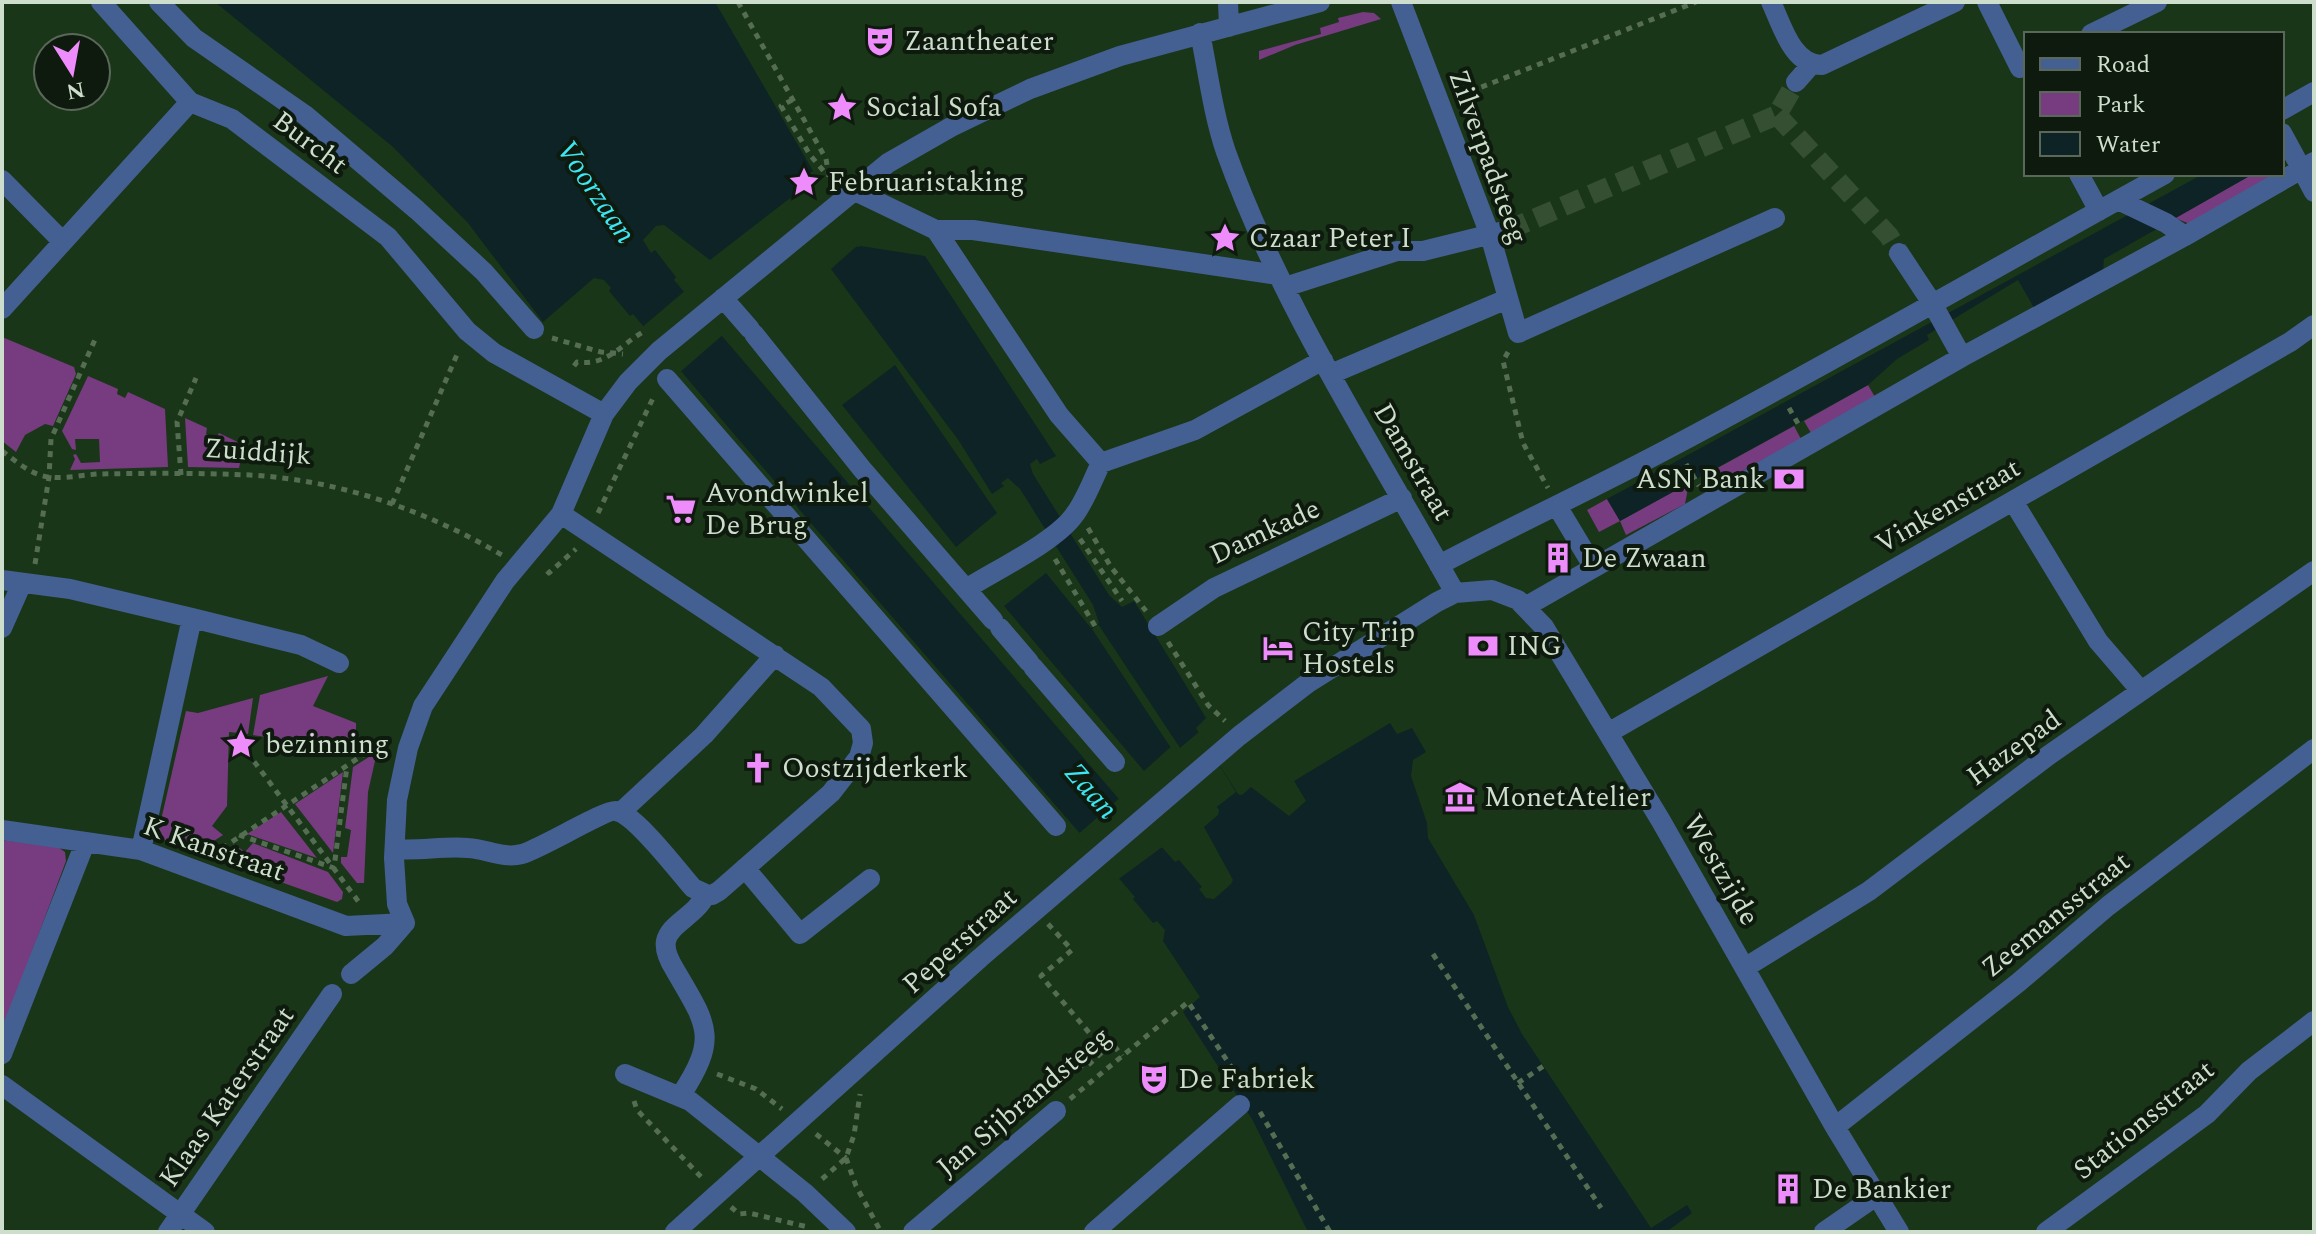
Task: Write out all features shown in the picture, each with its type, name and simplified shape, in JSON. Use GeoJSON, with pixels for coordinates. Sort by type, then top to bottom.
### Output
{"type":"FeatureCollection","features":[{"type":"Feature","properties":{"kind":"street"},"geometry":{"type":"LineString","coordinates":[[2,309],[190,102],[101,2]]}},
{"type":"Feature","properties":{"kind":"street","name":"Burcht"},"geometry":{"type":"LineString","coordinates":[[159,2],[194,38],[305,115],[401,197],[484,272],[534,329]]}},
{"type":"Feature","properties":{"kind":"street"},"geometry":{"type":"LineString","coordinates":[[1228,2],[1229,27]]}},
{"type":"Feature","properties":{"kind":"street"},"geometry":{"type":"LineString","coordinates":[[351,974],[385,946],[405,923],[397,904],[397,800],[408,748],[423,706],[510,560],[561,514],[604,414],[628,382],[706,311],[888,163],[951,127],[1030,89],[1120,56],[1320,2]]}},
{"type":"Feature","properties":{"kind":"street","name":"Zilverpadsteeg"},"geometry":{"type":"LineString","coordinates":[[1401,2],[1439,104],[1499,232],[1507,299],[1518,333]]}},
{"type":"Feature","properties":{"kind":"street"},"geometry":{"type":"LineString","coordinates":[[1771,2],[1804,61],[1822,65],[1955,2]]}},
{"type":"Feature","properties":{"kind":"street"},"geometry":{"type":"LineString","coordinates":[[1987,2],[2024,71]]}},
{"type":"Feature","properties":{"kind":"street"},"geometry":{"type":"LineString","coordinates":[[2095,32],[2157,2]]}},
{"type":"Feature","properties":{"kind":"street","name":"Damstraat"},"geometry":{"type":"LineString","coordinates":[[1200,33],[1225,149],[1281,281],[1455,593]]}},
{"type":"Feature","properties":{"kind":"street"},"geometry":{"type":"LineString","coordinates":[[1796,82],[1804,61]]}},
{"type":"Feature","properties":{"kind":"street"},"geometry":{"type":"LineString","coordinates":[[2284,109],[2314,92]]}},
{"type":"Feature","properties":{"kind":"street","name":"Burcht"},"geometry":{"type":"LineString","coordinates":[[190,102],[232,119],[388,237],[467,331],[494,353],[604,414]]}},
{"type":"Feature","properties":{"kind":"street"},"geometry":{"type":"LineString","coordinates":[[2286,140],[2308,166],[2314,192]]}},
{"type":"Feature","properties":{"kind":"street"},"geometry":{"type":"LineString","coordinates":[[1525,607],[1962,357],[2308,166]]}},
{"type":"Feature","properties":{"kind":"street"},"geometry":{"type":"LineString","coordinates":[[2080,176],[2099,211]]}},
{"type":"Feature","properties":{"kind":"street"},"geometry":{"type":"LineString","coordinates":[[1439,565],[1500,532],[1562,512],[1779,390],[1940,318],[2099,211],[2161,176]]}},
{"type":"Feature","properties":{"kind":"street"},"geometry":{"type":"LineString","coordinates":[[2,180],[63,242]]}},
{"type":"Feature","properties":{"kind":"street"},"geometry":{"type":"LineString","coordinates":[[2118,200],[2166,223],[2185,236]]}},
{"type":"Feature","properties":{"kind":"street"},"geometry":{"type":"LineString","coordinates":[[842,201],[936,230],[973,230],[1281,281],[1397,251],[1423,251],[1499,232]]}},
{"type":"Feature","properties":{"kind":"street"},"geometry":{"type":"LineString","coordinates":[[1518,333],[1775,218]]}},
{"type":"Feature","properties":{"kind":"street"},"geometry":{"type":"LineString","coordinates":[[936,230],[1059,415],[1101,463]]}},
{"type":"Feature","properties":{"kind":"street"},"geometry":{"type":"LineString","coordinates":[[1899,253],[1962,357]]}},
{"type":"Feature","properties":{"kind":"street"},"geometry":{"type":"LineString","coordinates":[[723,298],[862,469],[1115,762]]}},
{"type":"Feature","properties":{"kind":"street"},"geometry":{"type":"LineString","coordinates":[[966,589],[1048,539],[1071,519],[1101,463],[1195,430],[1327,367],[1507,299]]}},
{"type":"Feature","properties":{"kind":"street","name":"Vinkenstraat"},"geometry":{"type":"LineString","coordinates":[[1608,733],[2290,342],[2314,325]]}},
{"type":"Feature","properties":{"kind":"street"},"geometry":{"type":"LineString","coordinates":[[667,379],[1056,826]]}},
{"type":"Feature","properties":{"kind":"street","name":"Damkade"},"geometry":{"type":"LineString","coordinates":[[1158,626],[1214,588],[1402,498]]}},
{"type":"Feature","properties":{"kind":"street"},"geometry":{"type":"LineString","coordinates":[[2013,501],[2098,641],[2141,691]]}},
{"type":"Feature","properties":{"kind":"street"},"geometry":{"type":"LineString","coordinates":[[1562,512],[1593,566]]}},
{"type":"Feature","properties":{"kind":"street"},"geometry":{"type":"LineString","coordinates":[[395,849],[468,848],[497,855],[520,855],[587,824],[607,811],[621,812],[631,817],[693,888],[712,895],[831,793],[859,757],[863,743],[861,729],[821,687],[561,514]]}},
{"type":"Feature","properties":{"kind":"street","name":"Hazepad"},"geometry":{"type":"LineString","coordinates":[[1746,967],[1869,891],[2049,755],[2314,571]]}},
{"type":"Feature","properties":{"kind":"street"},"geometry":{"type":"LineString","coordinates":[[2,628],[19,582],[70,589],[301,645],[339,663]]}},
{"type":"Feature","properties":{"kind":"street","name":"Westzijde"},"geometry":{"type":"LineString","coordinates":[[1455,593],[1492,590],[1518,600],[1544,627],[1899,1232]]}},
{"type":"Feature","properties":{"kind":"street","name":"Peperstraat"},"geometry":{"type":"LineString","coordinates":[[675,1232],[1036,911],[1215,757],[1308,683],[1455,593]]}},
{"type":"Feature","properties":{"kind":"street"},"geometry":{"type":"LineString","coordinates":[[141,850],[192,618]]}},
{"type":"Feature","properties":{"kind":"street"},"geometry":{"type":"LineString","coordinates":[[621,812],[704,735],[775,655]]}},
{"type":"Feature","properties":{"kind":"street","name":"Zeemansstraat"},"geometry":{"type":"LineString","coordinates":[[1835,1127],[2019,982],[2108,906],[2314,749]]}},
{"type":"Feature","properties":{"kind":"street","name":"K Kanstraat"},"geometry":{"type":"LineString","coordinates":[[2,830],[141,850],[346,926],[405,923]]}},
{"type":"Feature","properties":{"kind":"street"},"geometry":{"type":"LineString","coordinates":[[2,1054],[85,843]]}},
{"type":"Feature","properties":{"kind":"street"},"geometry":{"type":"LineString","coordinates":[[745,868],[800,934],[870,879]]}},
{"type":"Feature","properties":{"kind":"street"},"geometry":{"type":"LineString","coordinates":[[681,1095],[696,1072],[706,1030],[703,1018],[669,960],[666,939],[673,928],[700,908],[706,894]]}},
{"type":"Feature","properties":{"kind":"street","name":"Klaas Katerstraat"},"geometry":{"type":"LineString","coordinates":[[168,1232],[332,994]]}},
{"type":"Feature","properties":{"kind":"street","name":"Stationsstraat"},"geometry":{"type":"LineString","coordinates":[[2046,1232],[2207,1114],[2249,1071],[2314,1021]]}},
{"type":"Feature","properties":{"kind":"street"},"geometry":{"type":"LineString","coordinates":[[625,1074],[681,1095],[761,1156],[846,1232]]}},
{"type":"Feature","properties":{"kind":"street"},"geometry":{"type":"LineString","coordinates":[[4,1094],[205,1232]]}},
{"type":"Feature","properties":{"kind":"street"},"geometry":{"type":"LineString","coordinates":[[1094,1232],[1248,1100]]}},
{"type":"Feature","properties":{"kind":"street","name":"Jan Sijbrandsteeg"},"geometry":{"type":"LineString","coordinates":[[913,1232],[1056,1111]]}},
{"type":"Feature","properties":{"kind":"street"},"geometry":{"type":"LineString","coordinates":[[1824,1232],[1876,1196]]}},
{"type":"Feature","properties":{"kind":"path"},"geometry":{"type":"LineString","coordinates":[[738,2],[826,159],[829,177]]}},
{"type":"Feature","properties":{"kind":"path"},"geometry":{"type":"LineString","coordinates":[[1439,104],[1696,2]]}},
{"type":"Feature","properties":{"kind":"path"},"geometry":{"type":"LineString","coordinates":[[792,100],[781,106],[842,201]]}},
{"type":"Feature","properties":{"kind":"path"},"geometry":{"type":"LineString","coordinates":[[392,504],[467,331]]}},
{"type":"Feature","properties":{"kind":"path"},"geometry":{"type":"LineString","coordinates":[[574,366],[577,362],[591,364],[604,359],[643,332]]}},
{"type":"Feature","properties":{"kind":"path"},"geometry":{"type":"LineString","coordinates":[[1518,333],[1503,361],[1523,443],[1562,512]]}},
{"type":"Feature","properties":{"kind":"path"},"geometry":{"type":"LineString","coordinates":[[19,582],[49,477],[51,439],[97,335]]}},
{"type":"Feature","properties":{"kind":"path"},"geometry":{"type":"LineString","coordinates":[[557,341],[624,355]]}},
{"type":"Feature","properties":{"kind":"path"},"geometry":{"type":"LineString","coordinates":[[181,475],[177,422],[196,378]]}},
{"type":"Feature","properties":{"kind":"path"},"geometry":{"type":"LineString","coordinates":[[547,571],[549,573],[574,551],[589,531],[654,396],[667,379]]}},
{"type":"Feature","properties":{"kind":"path"},"geometry":{"type":"LineString","coordinates":[[1785,401],[1798,424]]}},
{"type":"Feature","properties":{"kind":"path"},"geometry":{"type":"LineString","coordinates":[[2,451],[31,471],[49,477]]}},
{"type":"Feature","properties":{"kind":"path"},"geometry":{"type":"LineString","coordinates":[[1682,457],[1695,481]]}},
{"type":"Feature","properties":{"kind":"path","name":"Zuiddijk"},"geometry":{"type":"LineString","coordinates":[[49,477],[100,474],[252,475],[333,486],[392,504],[456,530],[510,560]]}},
{"type":"Feature","properties":{"kind":"path"},"geometry":{"type":"LineString","coordinates":[[1094,535],[1111,567],[1158,626],[1208,705]]}},
{"type":"Feature","properties":{"kind":"path"},"geometry":{"type":"LineString","coordinates":[[1083,543],[1122,601]]}},
{"type":"Feature","properties":{"kind":"path"},"geometry":{"type":"LineString","coordinates":[[1057,561],[1095,626]]}},
{"type":"Feature","properties":{"kind":"path"},"geometry":{"type":"LineString","coordinates":[[205,859],[384,741]]}},
{"type":"Feature","properties":{"kind":"path"},"geometry":{"type":"LineString","coordinates":[[247,752],[351,891]]}},
{"type":"Feature","properties":{"kind":"path"},"geometry":{"type":"LineString","coordinates":[[334,868],[347,765]]}},
{"type":"Feature","properties":{"kind":"path"},"geometry":{"type":"LineString","coordinates":[[239,835],[334,868]]}},
{"type":"Feature","properties":{"kind":"path"},"geometry":{"type":"LineString","coordinates":[[1036,911],[1072,950],[1041,976],[1097,1042],[1078,1058],[1085,1068],[1112,1043],[1122,1056]]}},
{"type":"Feature","properties":{"kind":"path"},"geometry":{"type":"LineString","coordinates":[[1433,954],[1601,1208]]}},
{"type":"Feature","properties":{"kind":"path","name":"Jan Sijbrandsteeg"},"geometry":{"type":"LineString","coordinates":[[1056,1111],[1188,1002],[1248,1100]]}},
{"type":"Feature","properties":{"kind":"path"},"geometry":{"type":"LineString","coordinates":[[1518,1083],[1545,1065]]}},
{"type":"Feature","properties":{"kind":"path"},"geometry":{"type":"LineString","coordinates":[[846,1158],[857,1121],[861,1066]]}},
{"type":"Feature","properties":{"kind":"path"},"geometry":{"type":"LineString","coordinates":[[696,1072],[719,1074],[746,1084],[846,1158],[856,1186],[881,1232]]}},
{"type":"Feature","properties":{"kind":"path"},"geometry":{"type":"LineString","coordinates":[[625,1074],[637,1110],[739,1214],[749,1213],[814,1229]]}},
{"type":"Feature","properties":{"kind":"path"},"geometry":{"type":"LineString","coordinates":[[1248,1100],[1330,1232]]}},
{"type":"Feature","properties":{"kind":"green space"},"geometry":{"type":"Polygon","coordinates":[[[1363,12],[1374,13],[1381,19],[1295,45],[1259,60],[1259,51],[1321,34],[1320,28],[1339,22],[1338,18],[1363,12]]]}},
{"type":"Feature","properties":{"kind":"green space"},"geometry":{"type":"Polygon","coordinates":[[[2249,176],[2273,176],[2274,179],[2190,224],[2175,218],[2249,176]]]}},
{"type":"Feature","properties":{"kind":"green space"},"geometry":{"type":"Polygon","coordinates":[[[2,337],[74,367],[76,374],[53,426],[45,424],[25,435],[16,452],[2,441],[2,337]]]}},
{"type":"Feature","properties":{"kind":"green space"},"geometry":{"type":"Polygon","coordinates":[[[88,376],[118,389],[117,394],[125,398],[128,392],[165,409],[168,467],[70,470],[75,459],[73,455],[76,454],[81,463],[100,462],[99,439],[75,439],[76,450],[72,449],[62,431],[88,376]]]}},
{"type":"Feature","properties":{"kind":"green space"},"geometry":{"type":"Polygon","coordinates":[[[1868,385],[1875,397],[1811,433],[1804,421],[1868,385]]]}},
{"type":"Feature","properties":{"kind":"green space"},"geometry":{"type":"Polygon","coordinates":[[[185,418],[207,428],[206,434],[216,438],[219,433],[244,445],[239,468],[188,467],[185,418]]]}},
{"type":"Feature","properties":{"kind":"green space"},"geometry":{"type":"Polygon","coordinates":[[[1794,426],[1801,439],[1720,483],[1701,477],[1794,426]]]}},
{"type":"Feature","properties":{"kind":"green space"},"geometry":{"type":"Polygon","coordinates":[[[1689,483],[1685,504],[1626,535],[1620,521],[1689,483]]]}},
{"type":"Feature","properties":{"kind":"green space"},"geometry":{"type":"Polygon","coordinates":[[[1607,499],[1620,521],[1599,532],[1587,510],[1607,499]]]}},
{"type":"Feature","properties":{"kind":"green space"},"geometry":{"type":"Polygon","coordinates":[[[328,676],[313,706],[356,723],[356,750],[253,735],[260,695],[328,676]]]}},
{"type":"Feature","properties":{"kind":"green space"},"geometry":{"type":"Polygon","coordinates":[[[253,698],[248,734],[229,732],[227,806],[212,826],[223,835],[197,852],[165,840],[159,829],[186,711],[198,713],[253,698]]]}},
{"type":"Feature","properties":{"kind":"green space"},"geometry":{"type":"Polygon","coordinates":[[[377,752],[368,792],[364,883],[357,883],[341,863],[341,857],[347,857],[351,830],[345,828],[353,767],[377,752]]]}},
{"type":"Feature","properties":{"kind":"green space"},"geometry":{"type":"Polygon","coordinates":[[[343,772],[333,853],[295,804],[343,772]]]}},
{"type":"Feature","properties":{"kind":"green space"},"geometry":{"type":"Polygon","coordinates":[[[281,812],[317,858],[247,834],[281,812]]]}},
{"type":"Feature","properties":{"kind":"green space"},"geometry":{"type":"Polygon","coordinates":[[[2,840],[58,847],[65,852],[66,861],[2,1032],[2,840]]]}},
{"type":"Feature","properties":{"kind":"green space"},"geometry":{"type":"Polygon","coordinates":[[[253,843],[328,872],[343,892],[342,899],[337,902],[219,860],[234,844],[245,852],[253,843]]]}},
{"type":"Feature","properties":{"kind":"water"},"geometry":{"type":"Polygon","coordinates":[[[215,2],[715,2],[813,171],[804,178],[805,186],[857,247],[925,256],[1056,456],[1040,464],[1037,459],[1030,464],[1033,474],[1109,595],[1122,607],[1134,601],[1206,718],[1196,728],[1238,794],[1242,795],[1251,787],[1289,816],[1306,801],[1294,781],[1390,723],[1397,734],[1412,728],[1426,752],[1413,760],[1411,776],[1427,823],[1428,838],[1474,915],[1508,1007],[1522,1034],[1651,1228],[1687,1205],[1692,1213],[1666,1232],[1308,1232],[1252,1119],[1183,1012],[1200,997],[1163,941],[1165,930],[1157,921],[1153,923],[1133,899],[1135,897],[633,314],[630,316],[604,280],[594,278],[543,322],[468,223],[393,147],[215,2]],[[789,199],[710,260],[664,225],[656,226],[643,240],[651,253],[655,250],[676,277],[674,280],[1118,798],[1175,862],[1179,860],[1202,887],[1199,889],[1206,898],[1214,899],[1233,880],[1204,827],[1218,815],[1219,810],[1178,745],[1174,744],[1144,771],[1004,606],[1046,573],[1091,628],[1099,623],[1093,605],[1020,489],[1008,478],[1001,483],[1004,486],[992,494],[959,441],[831,269],[841,260],[789,199]]]}},
{"type":"Feature","properties":{"kind":"water"},"geometry":{"type":"Polygon","coordinates":[[[2199,176],[2249,176],[2104,259],[2103,272],[2037,313],[2018,280],[1927,335],[1929,340],[1897,359],[1868,385],[1620,521],[1607,499],[2199,176]]]}},
{"type":"Feature","properties":{"kind":"water"},"geometry":{"type":"Polygon","coordinates":[[[895,365],[997,513],[956,547],[842,405],[895,365]]]}},
{"type":"Feature","properties":{"kind":"pier"},"geometry":{"type":"Polygon","coordinates":[[[806,185],[857,246],[840,261],[789,200],[806,185]]]}},
{"type":"Feature","properties":{"kind":"pier"},"geometry":{"type":"Polygon","coordinates":[[[687,289],[725,333],[679,373],[640,329],[687,289]]]}},
{"type":"Feature","properties":{"kind":"pier"},"geometry":{"type":"Polygon","coordinates":[[[1098,624],[1180,748],[1199,732],[1236,792],[1214,809],[1177,749],[1173,751],[1092,629],[1098,624]]]}},
{"type":"Feature","properties":{"kind":"pier"},"geometry":{"type":"Polygon","coordinates":[[[1122,796],[1165,845],[1116,881],[1076,836],[1122,796]]]}},
{"type":"Feature","properties":{"kind":"tunnel"},"geometry":{"type":"LineString","coordinates":[[1508,230],[1777,115],[1796,82]]}},
{"type":"Feature","properties":{"kind":"tunnel"},"geometry":{"type":"LineString","coordinates":[[1777,115],[1889,236],[1899,253]]}},
{"type":"Feature","properties":{"kind":"place","name":"Zaantheater"},"geometry":{"type":"Point","coordinates":[880,41]}},
{"type":"Feature","properties":{"kind":"place","name":"Social Sofa"},"geometry":{"type":"Point","coordinates":[842,107]}},
{"type":"Feature","properties":{"kind":"place","name":"Februaristaking"},"geometry":{"type":"Point","coordinates":[804,182]}},
{"type":"Feature","properties":{"kind":"place","name":"Czaar Peter I"},"geometry":{"type":"Point","coordinates":[1225,238]}},
{"type":"Feature","properties":{"kind":"place","name":"ASN Bank"},"geometry":{"type":"Point","coordinates":[1789,479]}},
{"type":"Feature","properties":{"kind":"place","name":"Avondwinkel De Brug"},"geometry":{"type":"Point","coordinates":[681,509]}},
{"type":"Feature","properties":{"kind":"place","name":"De Zwaan"},"geometry":{"type":"Point","coordinates":[1558,558]}},
{"type":"Feature","properties":{"kind":"place","name":"ING"},"geometry":{"type":"Point","coordinates":[1483,646]}},
{"type":"Feature","properties":{"kind":"place","name":"City Trip Hostels"},"geometry":{"type":"Point","coordinates":[1278,648]}},
{"type":"Feature","properties":{"kind":"place","name":"bezinning"},"geometry":{"type":"Point","coordinates":[241,744]}},
{"type":"Feature","properties":{"kind":"place","name":"Oostzijderkerk"},"geometry":{"type":"Point","coordinates":[758,768]}},
{"type":"Feature","properties":{"kind":"place","name":"MonetAtelier"},"geometry":{"type":"Point","coordinates":[1460,797]}},
{"type":"Feature","properties":{"kind":"place","name":"De Fabriek"},"geometry":{"type":"Point","coordinates":[1154,1079]}},
{"type":"Feature","properties":{"kind":"place","name":"De Bankier"},"geometry":{"type":"Point","coordinates":[1788,1189]}},
{"type":"Feature","properties":{"kind":"water label","name":"Voorzaan"},"geometry":{"type":"Point","coordinates":[596,192]}},
{"type":"Feature","properties":{"kind":"water label","name":"Zaan"},"geometry":{"type":"Point","coordinates":[1091,791]}}]}
